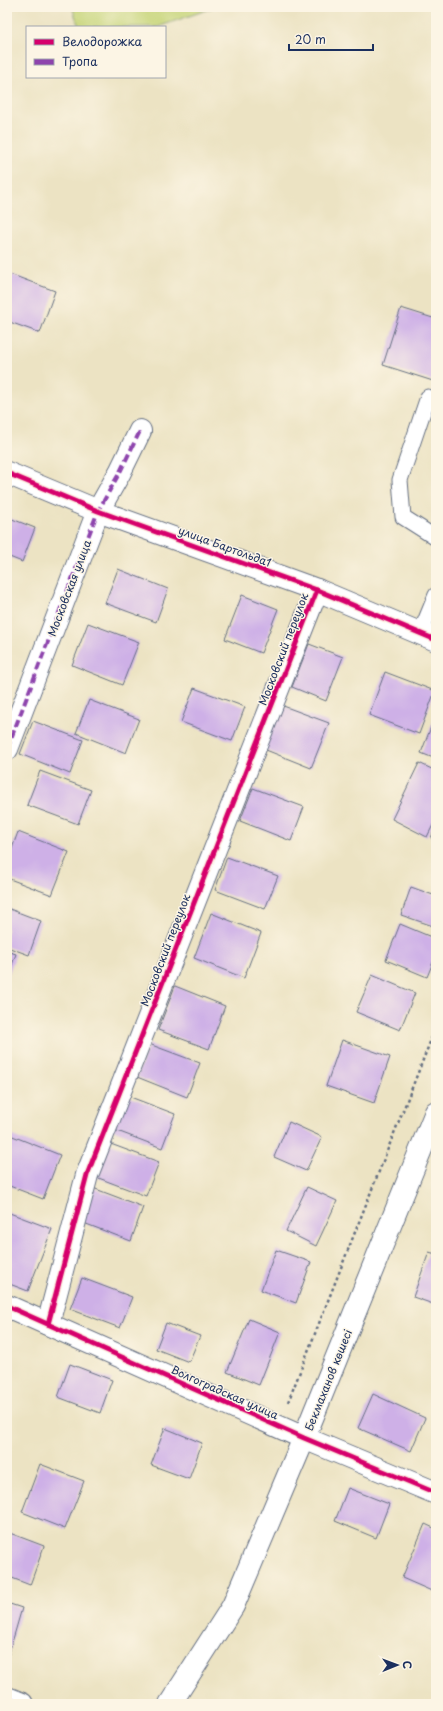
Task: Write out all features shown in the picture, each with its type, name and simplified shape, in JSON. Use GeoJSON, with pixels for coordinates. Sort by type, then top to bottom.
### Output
{"type":"FeatureCollection","features":[{"type":"Feature","properties":{"kind":"street","name":"Московская улица"},"geometry":{"type":"LineString","coordinates":[[7,749],[98,511],[120,472],[140,431]]}},
{"type":"Feature","properties":{"kind":"street","name":"улица Бартольда1"},"geometry":{"type":"LineString","coordinates":[[7,473],[98,511],[317,590],[428,637]]}},
{"type":"Feature","properties":{"kind":"street","name":"Московский переулок"},"geometry":{"type":"LineString","coordinates":[[48,1324],[87,1175],[317,590]]}},
{"type":"Feature","properties":{"kind":"street","name":"Бекмаханов көшесі"},"geometry":{"type":"LineString","coordinates":[[170,1704],[233,1606],[304,1438],[436,1112]]}},
{"type":"Feature","properties":{"kind":"street","name":"Волгоградская улица"},"geometry":{"type":"LineString","coordinates":[[7,1306],[304,1438],[436,1493]]}},
{"type":"Feature","properties":{"kind":"street"},"geometry":{"type":"LineString","coordinates":[[7,1698],[22,1704]]}},
{"type":"Feature","properties":{"kind":"lane"},"geometry":{"type":"LineString","coordinates":[[428,397],[400,480],[403,517],[436,538]]}},
{"type":"Feature","properties":{"kind":"lane"},"geometry":{"type":"LineString","coordinates":[[428,637],[436,595]]}},
{"type":"Feature","properties":{"kind":"path"},"geometry":{"type":"LineString","coordinates":[[279,1427],[436,1027]]}},
{"type":"Feature","properties":{"kind":"green space"},"geometry":{"type":"Polygon","coordinates":[[[72,7],[215,7],[161,26],[79,26],[72,7]]]}},
{"type":"Feature","properties":{"kind":"building"},"geometry":{"type":"Polygon","coordinates":[[[7,273],[55,291],[40,333],[7,321],[7,273]]]}},
{"type":"Feature","properties":{"kind":"building"},"geometry":{"type":"Polygon","coordinates":[[[401,308],[436,319],[436,382],[383,365],[401,308]]]}},
{"type":"Feature","properties":{"kind":"building"},"geometry":{"type":"Polygon","coordinates":[[[7,517],[35,528],[22,562],[7,556],[7,517]]]}},
{"type":"Feature","properties":{"kind":"building"},"geometry":{"type":"Polygon","coordinates":[[[118,569],[168,589],[156,622],[105,603],[118,569]]]}},
{"type":"Feature","properties":{"kind":"building"},"geometry":{"type":"Polygon","coordinates":[[[242,595],[278,609],[261,653],[225,639],[242,595]]]}},
{"type":"Feature","properties":{"kind":"building"},"geometry":{"type":"Polygon","coordinates":[[[88,623],[139,642],[122,685],[72,665],[88,623]]]}},
{"type":"Feature","properties":{"kind":"building"},"geometry":{"type":"Polygon","coordinates":[[[309,644],[343,657],[326,701],[292,687],[309,644]]]}},
{"type":"Feature","properties":{"kind":"building"},"geometry":{"type":"Polygon","coordinates":[[[385,672],[435,691],[419,734],[369,715],[385,672]]]}},
{"type":"Feature","properties":{"kind":"building"},"geometry":{"type":"Polygon","coordinates":[[[194,688],[245,707],[232,741],[181,722],[194,688]]]}},
{"type":"Feature","properties":{"kind":"building"},"geometry":{"type":"Polygon","coordinates":[[[89,700],[139,719],[126,753],[76,733],[89,700]]]}},
{"type":"Feature","properties":{"kind":"building"},"geometry":{"type":"Polygon","coordinates":[[[278,704],[329,723],[311,768],[261,748],[278,704]]]}},
{"type":"Feature","properties":{"kind":"building"},"geometry":{"type":"Polygon","coordinates":[[[436,714],[436,759],[421,753],[436,714]]]}},
{"type":"Feature","properties":{"kind":"building"},"geometry":{"type":"Polygon","coordinates":[[[33,721],[83,740],[70,774],[20,754],[33,721]]]}},
{"type":"Feature","properties":{"kind":"building"},"geometry":{"type":"Polygon","coordinates":[[[419,763],[436,771],[436,819],[427,837],[392,819],[419,763]]]}},
{"type":"Feature","properties":{"kind":"building"},"geometry":{"type":"Polygon","coordinates":[[[40,771],[91,790],[78,824],[27,805],[40,771]]]}},
{"type":"Feature","properties":{"kind":"building"},"geometry":{"type":"Polygon","coordinates":[[[253,788],[304,807],[291,841],[240,821],[253,788]]]}},
{"type":"Feature","properties":{"kind":"building"},"geometry":{"type":"Polygon","coordinates":[[[436,826],[436,841],[431,838],[436,826]]]}},
{"type":"Feature","properties":{"kind":"building"},"geometry":{"type":"Polygon","coordinates":[[[18,832],[69,852],[52,895],[7,878],[7,862],[18,832]]]}},
{"type":"Feature","properties":{"kind":"building"},"geometry":{"type":"Polygon","coordinates":[[[227,857],[278,876],[265,909],[215,890],[227,857]]]}},
{"type":"Feature","properties":{"kind":"building"},"geometry":{"type":"Polygon","coordinates":[[[411,887],[436,896],[436,927],[401,915],[411,887]]]}},
{"type":"Feature","properties":{"kind":"building"},"geometry":{"type":"Polygon","coordinates":[[[7,908],[41,921],[29,955],[7,947],[7,908]]]}},
{"type":"Feature","properties":{"kind":"building"},"geometry":{"type":"Polygon","coordinates":[[[211,913],[261,933],[244,978],[194,958],[211,913]]]}},
{"type":"Feature","properties":{"kind":"building"},"geometry":{"type":"Polygon","coordinates":[[[400,924],[436,939],[436,955],[427,977],[386,960],[400,924]]]}},
{"type":"Feature","properties":{"kind":"building"},"geometry":{"type":"Polygon","coordinates":[[[7,951],[16,954],[7,978],[7,951]]]}},
{"type":"Feature","properties":{"kind":"building"},"geometry":{"type":"Polygon","coordinates":[[[372,975],[415,993],[400,1030],[356,1012],[372,975]]]}},
{"type":"Feature","properties":{"kind":"building"},"geometry":{"type":"Polygon","coordinates":[[[175,986],[225,1006],[209,1049],[158,1030],[175,986]]]}},
{"type":"Feature","properties":{"kind":"building"},"geometry":{"type":"Polygon","coordinates":[[[342,1040],[390,1057],[374,1103],[326,1086],[342,1040]]]}},
{"type":"Feature","properties":{"kind":"building"},"geometry":{"type":"Polygon","coordinates":[[[149,1044],[200,1063],[187,1097],[137,1077],[149,1044]]]}},
{"type":"Feature","properties":{"kind":"building"},"geometry":{"type":"Polygon","coordinates":[[[125,1095],[175,1114],[162,1148],[112,1129],[125,1095]]]}},
{"type":"Feature","properties":{"kind":"building"},"geometry":{"type":"Polygon","coordinates":[[[289,1122],[322,1137],[306,1171],[274,1157],[289,1122]]]}},
{"type":"Feature","properties":{"kind":"building"},"geometry":{"type":"Polygon","coordinates":[[[10,1135],[60,1155],[43,1199],[7,1185],[7,1144],[10,1135]]]}},
{"type":"Feature","properties":{"kind":"building"},"geometry":{"type":"Polygon","coordinates":[[[108,1143],[159,1162],[146,1196],[96,1177],[108,1143]]]}},
{"type":"Feature","properties":{"kind":"building"},"geometry":{"type":"Polygon","coordinates":[[[307,1187],[337,1201],[316,1246],[286,1231],[307,1187]]]}},
{"type":"Feature","properties":{"kind":"building"},"geometry":{"type":"Polygon","coordinates":[[[93,1188],[143,1207],[131,1241],[81,1222],[93,1188]]]}},
{"type":"Feature","properties":{"kind":"building"},"geometry":{"type":"Polygon","coordinates":[[[7,1212],[52,1229],[28,1291],[7,1283],[7,1212]]]}},
{"type":"Feature","properties":{"kind":"building"},"geometry":{"type":"Polygon","coordinates":[[[276,1250],[311,1262],[296,1303],[261,1290],[276,1250]]]}},
{"type":"Feature","properties":{"kind":"building"},"geometry":{"type":"Polygon","coordinates":[[[429,1252],[436,1254],[436,1305],[413,1297],[429,1252]]]}},
{"type":"Feature","properties":{"kind":"building"},"geometry":{"type":"Polygon","coordinates":[[[82,1278],[132,1297],[120,1328],[70,1309],[82,1278]]]}},
{"type":"Feature","properties":{"kind":"building"},"geometry":{"type":"Polygon","coordinates":[[[249,1319],[280,1332],[259,1385],[227,1372],[249,1319]]]}},
{"type":"Feature","properties":{"kind":"building"},"geometry":{"type":"Polygon","coordinates":[[[166,1323],[200,1336],[189,1362],[156,1349],[166,1323]]]}},
{"type":"Feature","properties":{"kind":"building"},"geometry":{"type":"Polygon","coordinates":[[[70,1364],[112,1380],[100,1413],[58,1397],[70,1364]]]}},
{"type":"Feature","properties":{"kind":"building"},"geometry":{"type":"Polygon","coordinates":[[[373,1394],[425,1418],[411,1451],[358,1428],[373,1394]]]}},
{"type":"Feature","properties":{"kind":"building"},"geometry":{"type":"Polygon","coordinates":[[[165,1428],[202,1443],[189,1479],[151,1465],[165,1428]]]}},
{"type":"Feature","properties":{"kind":"building"},"geometry":{"type":"Polygon","coordinates":[[[40,1464],[84,1481],[65,1529],[22,1512],[40,1464]]]}},
{"type":"Feature","properties":{"kind":"building"},"geometry":{"type":"Polygon","coordinates":[[[348,1488],[389,1504],[376,1538],[335,1521],[348,1488]]]}},
{"type":"Feature","properties":{"kind":"building"},"geometry":{"type":"Polygon","coordinates":[[[425,1524],[436,1529],[436,1587],[434,1592],[402,1578],[425,1524]]]}},
{"type":"Feature","properties":{"kind":"building"},"geometry":{"type":"Polygon","coordinates":[[[7,1532],[44,1546],[30,1585],[7,1576],[7,1532]]]}},
{"type":"Feature","properties":{"kind":"building"},"geometry":{"type":"Polygon","coordinates":[[[7,1603],[22,1608],[7,1660],[7,1603]]]}},
{"type":"Feature","properties":{"kind":"marked path"},"geometry":{"type":"LineString","coordinates":[[7,749],[98,511],[120,472],[140,431]]}},
{"type":"Feature","properties":{"kind":"marked path"},"geometry":{"type":"LineString","coordinates":[[7,1698],[22,1704]]}},
{"type":"Feature","properties":{"kind":"cycle path"},"geometry":{"type":"LineString","coordinates":[[7,473],[98,511],[317,590],[436,640]]}},
{"type":"Feature","properties":{"kind":"cycle path"},"geometry":{"type":"LineString","coordinates":[[48,1324],[87,1175],[317,590]]}},
{"type":"Feature","properties":{"kind":"cycle path"},"geometry":{"type":"LineString","coordinates":[[7,1306],[304,1438],[436,1493]]}}]}
